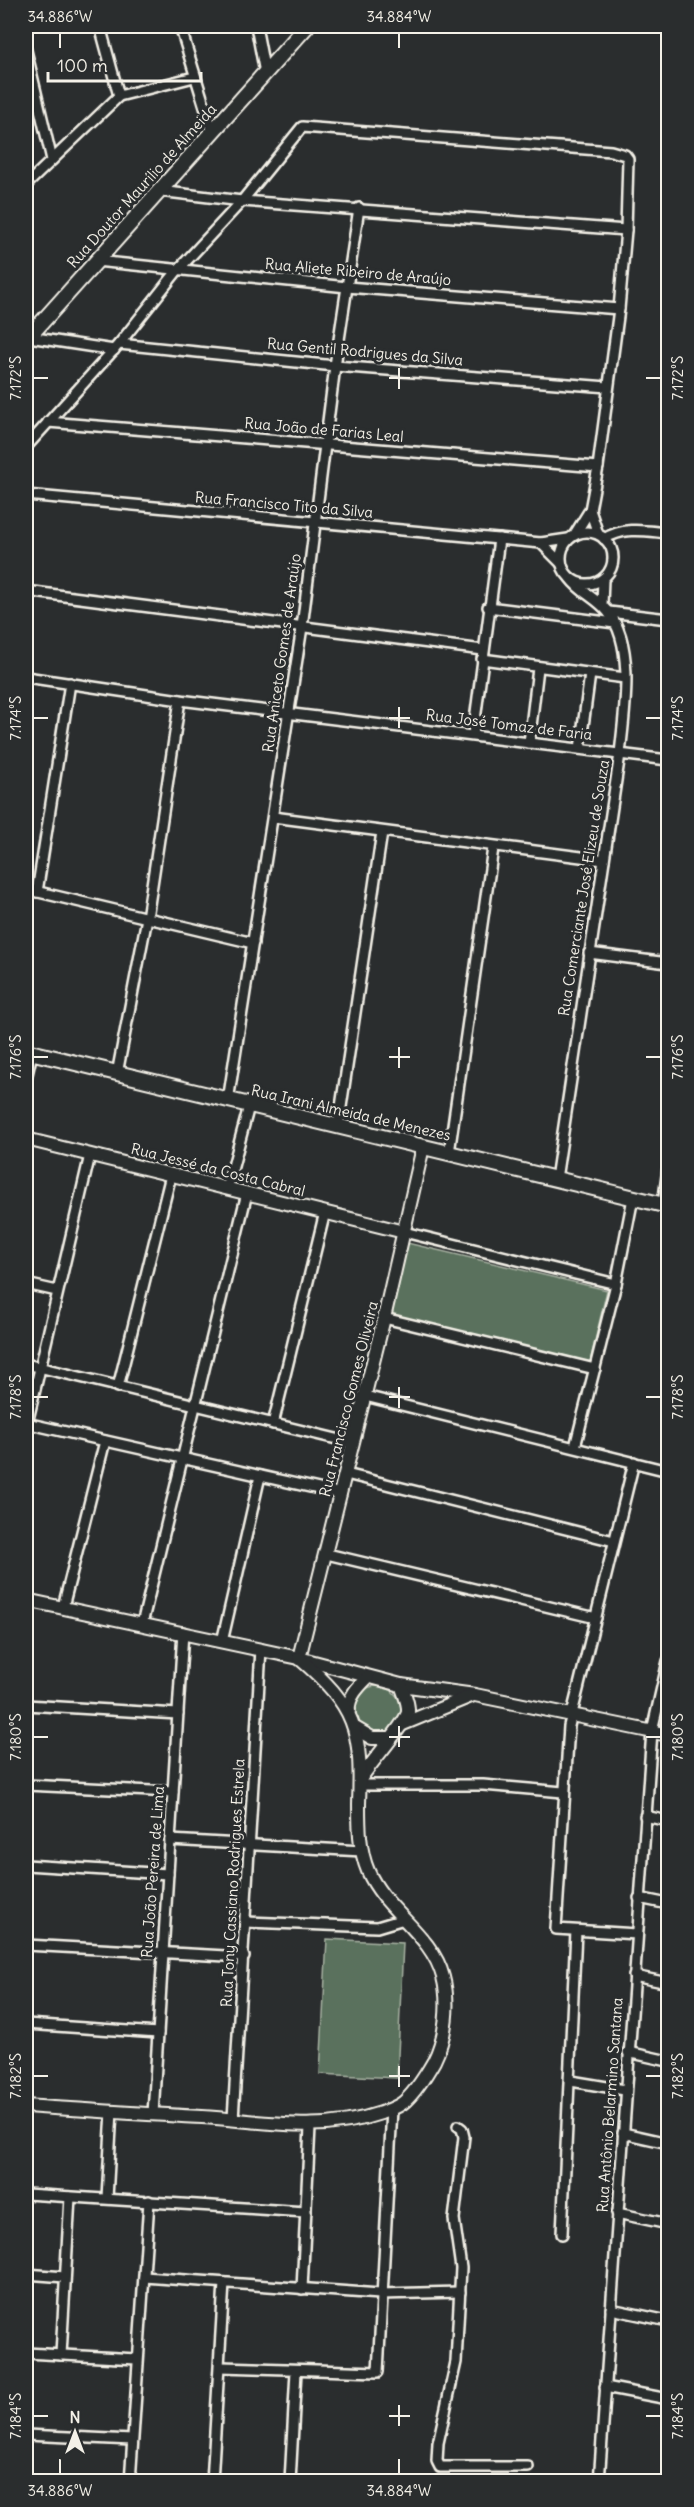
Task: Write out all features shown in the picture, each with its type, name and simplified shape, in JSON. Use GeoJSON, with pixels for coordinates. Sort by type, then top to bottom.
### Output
{"type":"FeatureCollection","features":[{"type":"Feature","properties":{"kind":"main road","name":"Rua Doutor Maurílio de Almeida"},"geometry":{"type":"LineString","coordinates":[[27,339],[307,26]]}},
{"type":"Feature","properties":{"kind":"main road","name":"Rua Irani Almeida de Menezes"},"geometry":{"type":"LineString","coordinates":[[29,1052],[666,1205]]}},
{"type":"Feature","properties":{"kind":"street"},"geometry":{"type":"LineString","coordinates":[[100,26],[119,96]]}},
{"type":"Feature","properties":{"kind":"street"},"geometry":{"type":"LineString","coordinates":[[180,26],[212,130]]}},
{"type":"Feature","properties":{"kind":"street"},"geometry":{"type":"LineString","coordinates":[[256,26],[265,73]]}},
{"type":"Feature","properties":{"kind":"street"},"geometry":{"type":"LineString","coordinates":[[26,50],[52,160]]}},
{"type":"Feature","properties":{"kind":"street"},"geometry":{"type":"LineString","coordinates":[[26,185],[119,96],[194,77]]}},
{"type":"Feature","properties":{"kind":"street"},"geometry":{"type":"LineString","coordinates":[[26,447],[117,347],[177,271],[242,201],[302,127],[611,151],[625,155],[629,165],[619,309],[590,510],[560,555],[561,563]]}},
{"type":"Feature","properties":{"kind":"street"},"geometry":{"type":"LineString","coordinates":[[159,191],[242,201],[359,208],[626,230]]}},
{"type":"Feature","properties":{"kind":"street","name":"Rua Aniceto Gomes de Araújo"},"geometry":{"type":"LineString","coordinates":[[228,1101],[302,627],[327,446],[335,366],[359,208]]}},
{"type":"Feature","properties":{"kind":"street","name":"Rua Aliete Ribeiro de Araújo"},"geometry":{"type":"LineString","coordinates":[[96,261],[347,287],[619,309]]}},
{"type":"Feature","properties":{"kind":"street","name":"Rua Gentil Rodrigues da Silva"},"geometry":{"type":"LineString","coordinates":[[27,339],[608,387]]}},
{"type":"Feature","properties":{"kind":"street","name":"Rua João de Farias Leal"},"geometry":{"type":"LineString","coordinates":[[48,422],[598,467]]}},
{"type":"Feature","properties":{"kind":"street","name":"Rua Francisco Tito da Silva"},"geometry":{"type":"LineString","coordinates":[[26,495],[316,524],[541,543],[572,536]]}},
{"type":"Feature","properties":{"kind":"street"},"geometry":{"type":"LineString","coordinates":[[590,510],[601,537],[611,549],[613,562],[603,579],[606,609],[669,619]]}},
{"type":"Feature","properties":{"kind":"street"},"geometry":{"type":"LineString","coordinates":[[572,536],[591,532],[601,537],[629,530],[669,533]]}},
{"type":"Feature","properties":{"kind":"street"},"geometry":{"type":"LineString","coordinates":[[473,735],[488,607],[499,539]]}},
{"type":"Feature","properties":{"kind":"street"},"geometry":{"type":"LineString","coordinates":[[541,543],[561,563],[570,578],[587,584],[603,579]]}},
{"type":"Feature","properties":{"kind":"street","name":"Rua Comerciante José Elizeu de Souza"},"geometry":{"type":"LineString","coordinates":[[556,1179],[620,754],[625,678],[624,657],[615,623],[606,609],[577,588],[570,578]]}},
{"type":"Feature","properties":{"kind":"street"},"geometry":{"type":"LineString","coordinates":[[26,591],[302,627],[482,655],[538,668],[625,678]]}},
{"type":"Feature","properties":{"kind":"street"},"geometry":{"type":"LineString","coordinates":[[488,607],[615,623]]}},
{"type":"Feature","properties":{"kind":"street"},"geometry":{"type":"LineString","coordinates":[[529,743],[538,668]]}},
{"type":"Feature","properties":{"kind":"street"},"geometry":{"type":"LineString","coordinates":[[580,749],[590,674]]}},
{"type":"Feature","properties":{"kind":"street","name":"Rua José Tomaz de Faria"},"geometry":{"type":"LineString","coordinates":[[26,677],[180,700],[669,760]]}},
{"type":"Feature","properties":{"kind":"street"},"geometry":{"type":"LineString","coordinates":[[37,892],[70,683]]}},
{"type":"Feature","properties":{"kind":"street"},"geometry":{"type":"LineString","coordinates":[[117,1074],[147,918],[180,700]]}},
{"type":"Feature","properties":{"kind":"street"},"geometry":{"type":"LineString","coordinates":[[273,817],[493,848],[604,860]]}},
{"type":"Feature","properties":{"kind":"street"},"geometry":{"type":"LineString","coordinates":[[338,1126],[382,832]]}},
{"type":"Feature","properties":{"kind":"street"},"geometry":{"type":"LineString","coordinates":[[449,1153],[493,848]]}},
{"type":"Feature","properties":{"kind":"street"},"geometry":{"type":"LineString","coordinates":[[26,889],[253,944]]}},
{"type":"Feature","properties":{"kind":"street"},"geometry":{"type":"LineString","coordinates":[[589,953],[669,963]]}},
{"type":"Feature","properties":{"kind":"street"},"geometry":{"type":"LineString","coordinates":[[26,1079],[29,1052]]}},
{"type":"Feature","properties":{"kind":"street"},"geometry":{"type":"LineString","coordinates":[[227,1189],[249,1106]]}},
{"type":"Feature","properties":{"kind":"street","name":"Rua Jessé da Costa Cabral"},"geometry":{"type":"LineString","coordinates":[[26,1139],[404,1232]]}},
{"type":"Feature","properties":{"kind":"street","name":"Rua Francisco Gomes Oliveira"},"geometry":{"type":"LineString","coordinates":[[299,1658],[327,1554],[423,1147]]}},
{"type":"Feature","properties":{"kind":"street"},"geometry":{"type":"LineString","coordinates":[[90,1155],[26,1425],[341,1494]]}},
{"type":"Feature","properties":{"kind":"street"},"geometry":{"type":"LineString","coordinates":[[666,1205],[669,1168]]}},
{"type":"Feature","properties":{"kind":"street"},"geometry":{"type":"LineString","coordinates":[[118,1387],[171,1175]]}},
{"type":"Feature","properties":{"kind":"street"},"geometry":{"type":"LineString","coordinates":[[142,1624],[247,1193]]}},
{"type":"Feature","properties":{"kind":"street"},"geometry":{"type":"LineString","coordinates":[[575,1447],[616,1284],[633,1198]]}},
{"type":"Feature","properties":{"kind":"street"},"geometry":{"type":"LineString","coordinates":[[273,1424],[325,1212]]}},
{"type":"Feature","properties":{"kind":"street"},"geometry":{"type":"LineString","coordinates":[[404,1232],[616,1284]]}},
{"type":"Feature","properties":{"kind":"street"},"geometry":{"type":"LineString","coordinates":[[26,1284],[57,1291]]}},
{"type":"Feature","properties":{"kind":"street"},"geometry":{"type":"LineString","coordinates":[[384,1318],[595,1369]]}},
{"type":"Feature","properties":{"kind":"street"},"geometry":{"type":"LineString","coordinates":[[26,1364],[353,1443]]}},
{"type":"Feature","properties":{"kind":"street"},"geometry":{"type":"LineString","coordinates":[[365,1396],[669,1471]]}},
{"type":"Feature","properties":{"kind":"street"},"geometry":{"type":"LineString","coordinates":[[63,1607],[105,1441]]}},
{"type":"Feature","properties":{"kind":"street"},"geometry":{"type":"LineString","coordinates":[[634,1462],[567,1738],[556,1929],[637,1934]]}},
{"type":"Feature","properties":{"kind":"street"},"geometry":{"type":"LineString","coordinates":[[346,1474],[614,1541]]}},
{"type":"Feature","properties":{"kind":"street"},"geometry":{"type":"LineString","coordinates":[[222,1642],[260,1476]]}},
{"type":"Feature","properties":{"kind":"street"},"geometry":{"type":"LineString","coordinates":[[327,1554],[596,1618]]}},
{"type":"Feature","properties":{"kind":"street"},"geometry":{"type":"LineString","coordinates":[[26,1600],[261,1649],[401,1684],[475,1695],[669,1735]]}},
{"type":"Feature","properties":{"kind":"street","name":"Rua João Pereira de Lima"},"geometry":{"type":"LineString","coordinates":[[153,2114],[183,1632]]}},
{"type":"Feature","properties":{"kind":"street","name":"Rua Tony Cassiano Rodrigues Estrela"},"geometry":{"type":"LineString","coordinates":[[233,2119],[261,1649]]}},
{"type":"Feature","properties":{"kind":"street"},"geometry":{"type":"LineString","coordinates":[[299,1658],[326,1681],[349,1711]]}},
{"type":"Feature","properties":{"kind":"street","name":"Rua Antônio Belarmino Santana"},"geometry":{"type":"LineString","coordinates":[[599,2481],[652,1731],[669,1661]]}},
{"type":"Feature","properties":{"kind":"street"},"geometry":{"type":"LineString","coordinates":[[26,2106],[233,2119],[310,2127],[364,2119],[404,2103],[425,2076],[437,2055],[446,2014],[446,1990],[440,1969],[427,1944],[376,1884],[362,1851],[360,1781],[355,1728],[348,1705],[355,1692],[368,1677]]}},
{"type":"Feature","properties":{"kind":"street"},"geometry":{"type":"LineString","coordinates":[[360,1781],[390,1738],[403,1724],[408,1713],[401,1684]]}},
{"type":"Feature","properties":{"kind":"street"},"geometry":{"type":"LineString","coordinates":[[403,1724],[475,1695]]}},
{"type":"Feature","properties":{"kind":"street"},"geometry":{"type":"LineString","coordinates":[[26,1705],[178,1714]]}},
{"type":"Feature","properties":{"kind":"street"},"geometry":{"type":"LineString","coordinates":[[355,1728],[372,1738],[390,1738]]}},
{"type":"Feature","properties":{"kind":"street"},"geometry":{"type":"LineString","coordinates":[[360,1781],[483,1785],[563,1792]]}},
{"type":"Feature","properties":{"kind":"street"},"geometry":{"type":"LineString","coordinates":[[26,1785],[173,1792]]}},
{"type":"Feature","properties":{"kind":"street"},"geometry":{"type":"LineString","coordinates":[[645,1816],[669,1821]]}},
{"type":"Feature","properties":{"kind":"street"},"geometry":{"type":"LineString","coordinates":[[170,1840],[362,1851]]}},
{"type":"Feature","properties":{"kind":"street"},"geometry":{"type":"LineString","coordinates":[[26,1865],[168,1874]]}},
{"type":"Feature","properties":{"kind":"street"},"geometry":{"type":"LineString","coordinates":[[639,1898],[669,1904]]}},
{"type":"Feature","properties":{"kind":"street"},"geometry":{"type":"LineString","coordinates":[[246,1922],[377,1927],[404,1919]]}},
{"type":"Feature","properties":{"kind":"street"},"geometry":{"type":"LineString","coordinates":[[562,2234],[571,2081],[576,1931]]}},
{"type":"Feature","properties":{"kind":"street"},"geometry":{"type":"LineString","coordinates":[[26,1945],[244,1957]]}},
{"type":"Feature","properties":{"kind":"street"},"geometry":{"type":"LineString","coordinates":[[634,1976],[669,1983]]}},
{"type":"Feature","properties":{"kind":"street"},"geometry":{"type":"LineString","coordinates":[[26,2024],[158,2033]]}},
{"type":"Feature","properties":{"kind":"street"},"geometry":{"type":"LineString","coordinates":[[628,2052],[669,2061]]}},
{"type":"Feature","properties":{"kind":"street"},"geometry":{"type":"LineString","coordinates":[[571,2081],[626,2090]]}},
{"type":"Feature","properties":{"kind":"street"},"geometry":{"type":"LineString","coordinates":[[221,2367],[378,2372],[380,2294],[392,2109]]}},
{"type":"Feature","properties":{"kind":"street"},"geometry":{"type":"LineString","coordinates":[[107,2198],[112,2111]]}},
{"type":"Feature","properties":{"kind":"street"},"geometry":{"type":"LineString","coordinates":[[458,2126],[464,2132],[454,2219],[460,2259],[460,2292],[454,2377],[440,2436],[438,2465],[445,2467],[528,2467]]}},
{"type":"Feature","properties":{"kind":"street"},"geometry":{"type":"LineString","coordinates":[[302,2289],[310,2127]]}},
{"type":"Feature","properties":{"kind":"street"},"geometry":{"type":"LineString","coordinates":[[623,2133],[669,2143]]}},
{"type":"Feature","properties":{"kind":"street"},"geometry":{"type":"LineString","coordinates":[[26,2193],[306,2212]]}},
{"type":"Feature","properties":{"kind":"street"},"geometry":{"type":"LineString","coordinates":[[61,2355],[70,2197]]}},
{"type":"Feature","properties":{"kind":"street"},"geometry":{"type":"LineString","coordinates":[[130,2481],[149,2201]]}},
{"type":"Feature","properties":{"kind":"street"},"geometry":{"type":"LineString","coordinates":[[617,2213],[669,2224]]}},
{"type":"Feature","properties":{"kind":"street"},"geometry":{"type":"LineString","coordinates":[[26,2274],[65,2277]]}},
{"type":"Feature","properties":{"kind":"street"},"geometry":{"type":"LineString","coordinates":[[144,2277],[380,2294],[460,2292]]}},
{"type":"Feature","properties":{"kind":"street"},"geometry":{"type":"LineString","coordinates":[[212,2481],[221,2367],[224,2283]]}},
{"type":"Feature","properties":{"kind":"street"},"geometry":{"type":"LineString","coordinates":[[611,2309],[669,2321]]}},
{"type":"Feature","properties":{"kind":"street"},"geometry":{"type":"LineString","coordinates":[[26,2353],[137,2359]]}},
{"type":"Feature","properties":{"kind":"street"},"geometry":{"type":"LineString","coordinates":[[290,2481],[296,2371]]}},
{"type":"Feature","properties":{"kind":"street"},"geometry":{"type":"LineString","coordinates":[[606,2387],[669,2399]]}},
{"type":"Feature","properties":{"kind":"street"},"geometry":{"type":"LineString","coordinates":[[26,2435],[132,2440]]}},
{"type":"Feature","properties":{"kind":"green space"},"geometry":{"type":"Polygon","coordinates":[[[407,1243],[607,1290],[590,1362],[390,1314],[407,1243]]]}},
{"type":"Feature","properties":{"kind":"green space"},"geometry":{"type":"Polygon","coordinates":[[[377,1686],[394,1693],[401,1710],[394,1727],[377,1734],[360,1727],[353,1710],[360,1693],[377,1686]]]}},
{"type":"Feature","properties":{"kind":"green space"},"geometry":{"type":"Polygon","coordinates":[[[327,1939],[403,1943],[397,2078],[320,2074],[327,1939]]]}}]}
